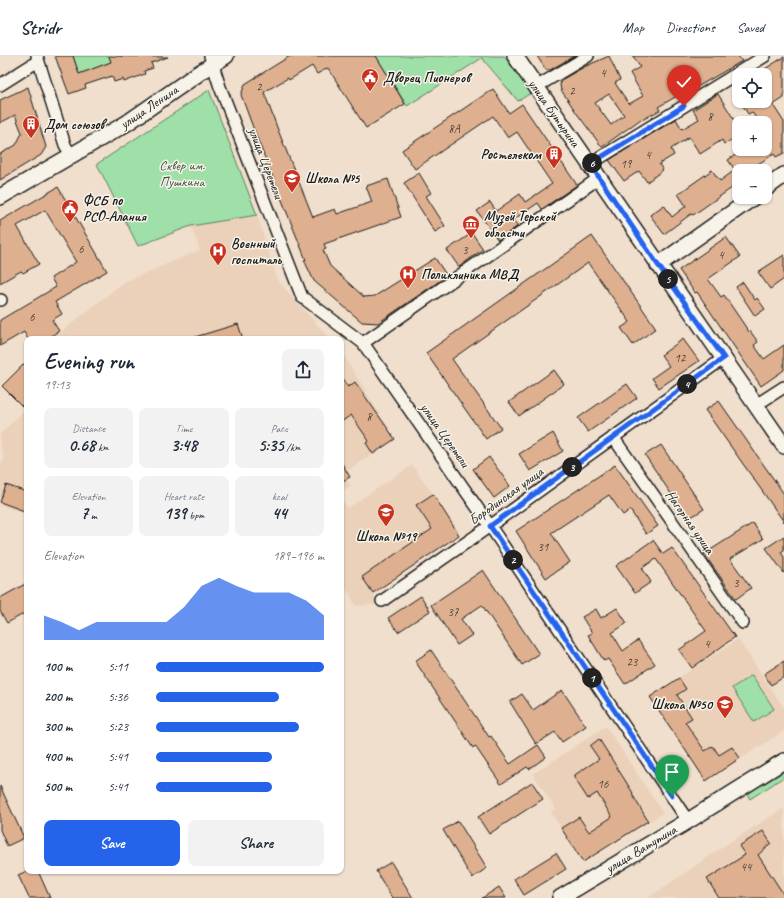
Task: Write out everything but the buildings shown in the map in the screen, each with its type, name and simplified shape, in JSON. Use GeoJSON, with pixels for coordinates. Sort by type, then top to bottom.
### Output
{"type":"FeatureCollection","features":[{"type":"Feature","properties":{"kind":"main road","name":"улица Ленина"},"geometry":{"type":"LineString","coordinates":[[0,197],[127,123],[211,61],[226,56]]}},
{"type":"Feature","properties":{"kind":"main road","name":"улица Бутырина"},"geometry":{"type":"LineString","coordinates":[[515,56],[784,446]]}},
{"type":"Feature","properties":{"kind":"main road"},"geometry":{"type":"LineString","coordinates":[[772,184],[784,175]]}},
{"type":"Feature","properties":{"kind":"main road"},"geometry":{"type":"LineString","coordinates":[[658,265],[744,204]]}},
{"type":"Feature","properties":{"kind":"main road","name":"улица Ватутина"},"geometry":{"type":"LineString","coordinates":[[560,898],[784,761]]}},
{"type":"Feature","properties":{"kind":"street"},"geometry":{"type":"LineString","coordinates":[[536,87],[588,56]]}},
{"type":"Feature","properties":{"kind":"street"},"geometry":{"type":"LineString","coordinates":[[590,164],[765,56]]}},
{"type":"Feature","properties":{"kind":"street"},"geometry":{"type":"LineString","coordinates":[[0,85],[37,58],[65,145],[70,155]]}},
{"type":"Feature","properties":{"kind":"street","name":"улица Церетели"},"geometry":{"type":"LineString","coordinates":[[211,61],[302,297],[363,343],[490,526],[688,821]]}},
{"type":"Feature","properties":{"kind":"street"},"geometry":{"type":"LineString","coordinates":[[363,343],[599,178]]}},
{"type":"Feature","properties":{"kind":"street","name":"Бородинская улица"},"geometry":{"type":"LineString","coordinates":[[382,601],[490,526],[724,358]]}},
{"type":"Feature","properties":{"kind":"street"},"geometry":{"type":"LineString","coordinates":[[756,405],[784,387]]}},
{"type":"Feature","properties":{"kind":"street","name":"Нагорная улица"},"geometry":{"type":"LineString","coordinates":[[613,437],[743,623]]}},
{"type":"Feature","properties":{"kind":"shaded area","name":"Военный госпиталь"},"geometry":{"type":"Polygon","coordinates":[[[257,215],[278,281],[327,336],[56,336],[124,282],[200,250],[191,226],[257,215]]]}},
{"type":"Feature","properties":{"kind":"shaded area"},"geometry":{"type":"Polygon","coordinates":[[[344,356],[395,439],[344,473],[344,356]]]}},
{"type":"Feature","properties":{"kind":"shaded area"},"geometry":{"type":"Polygon","coordinates":[[[24,411],[24,513],[0,505],[0,467],[4,458],[0,444],[0,434],[24,411]]]}},
{"type":"Feature","properties":{"kind":"shaded area","name":"Школа №19"},"geometry":{"type":"Polygon","coordinates":[[[412,465],[433,494],[416,505],[442,546],[373,593],[377,604],[356,606],[344,585],[344,503],[348,508],[412,465]]]}},
{"type":"Feature","properties":{"kind":"shaded area"},"geometry":{"type":"Polygon","coordinates":[[[344,476],[351,486],[344,490],[344,476]]]}},
{"type":"Feature","properties":{"kind":"shaded area","name":"Школа №50"},"geometry":{"type":"Polygon","coordinates":[[[738,639],[784,708],[784,731],[706,781],[650,697],[738,639]]]}},
{"type":"Feature","properties":{"kind":"shaded area"},"geometry":{"type":"Polygon","coordinates":[[[606,726],[663,813],[583,862],[551,813],[555,808],[533,774],[606,726]]]}},
{"type":"Feature","properties":{"kind":"shaded area"},"geometry":{"type":"Polygon","coordinates":[[[784,808],[784,898],[648,898],[730,842],[784,808]]]}},
{"type":"Feature","properties":{"kind":"green space"},"geometry":{"type":"Polygon","coordinates":[[[73,56],[109,56],[111,62],[79,74],[73,56]]]}},
{"type":"Feature","properties":{"kind":"green space"},"geometry":{"type":"Polygon","coordinates":[[[376,56],[504,56],[531,93],[518,101],[482,58],[407,106],[376,56]]]}},
{"type":"Feature","properties":{"kind":"green space","name":"Сквер им. Пушкина"},"geometry":{"type":"Polygon","coordinates":[[[209,90],[257,215],[191,226],[138,246],[97,164],[209,90]]]}},
{"type":"Feature","properties":{"kind":"green space"},"geometry":{"type":"Polygon","coordinates":[[[752,675],[774,709],[754,722],[732,688],[752,675]]]}},
{"type":"Feature","properties":{"kind":"green space"},"geometry":{"type":"Polygon","coordinates":[[[784,768],[784,777],[750,799],[746,792],[784,768]]]}},
{"type":"Feature","properties":{"kind":"place","name":"Дворец Пионеров"},"geometry":{"type":"Point","coordinates":[370,92]}},
{"type":"Feature","properties":{"kind":"place","name":"Дом союзов"},"geometry":{"type":"Point","coordinates":[31,139]}},
{"type":"Feature","properties":{"kind":"place","name":"Ростелеком"},"geometry":{"type":"Point","coordinates":[554,169]}},
{"type":"Feature","properties":{"kind":"place","name":"Школа №5"},"geometry":{"type":"Point","coordinates":[292,193]}},
{"type":"Feature","properties":{"kind":"place","name":"ФСБ по РСО-Алания"},"geometry":{"type":"Point","coordinates":[70,223]}},
{"type":"Feature","properties":{"kind":"place","name":"Музей Терской области"},"geometry":{"type":"Point","coordinates":[471,239]}},
{"type":"Feature","properties":{"kind":"place","name":"Военный госпиталь"},"geometry":{"type":"Point","coordinates":[218,266]}},
{"type":"Feature","properties":{"kind":"place","name":"Поликлиника МВД"},"geometry":{"type":"Point","coordinates":[408,289]}},
{"type":"Feature","properties":{"kind":"place","name":"Школа №19"},"geometry":{"type":"Point","coordinates":[386,527]}},
{"type":"Feature","properties":{"kind":"place","name":"Школа №50"},"geometry":{"type":"Point","coordinates":[725,719]}},
{"type":"Feature","properties":{"kind":"route"},"geometry":{"type":"LineString","coordinates":[[672,796],[490,526],[724,358],[658,265],[590,164],[684,106]]}}]}
